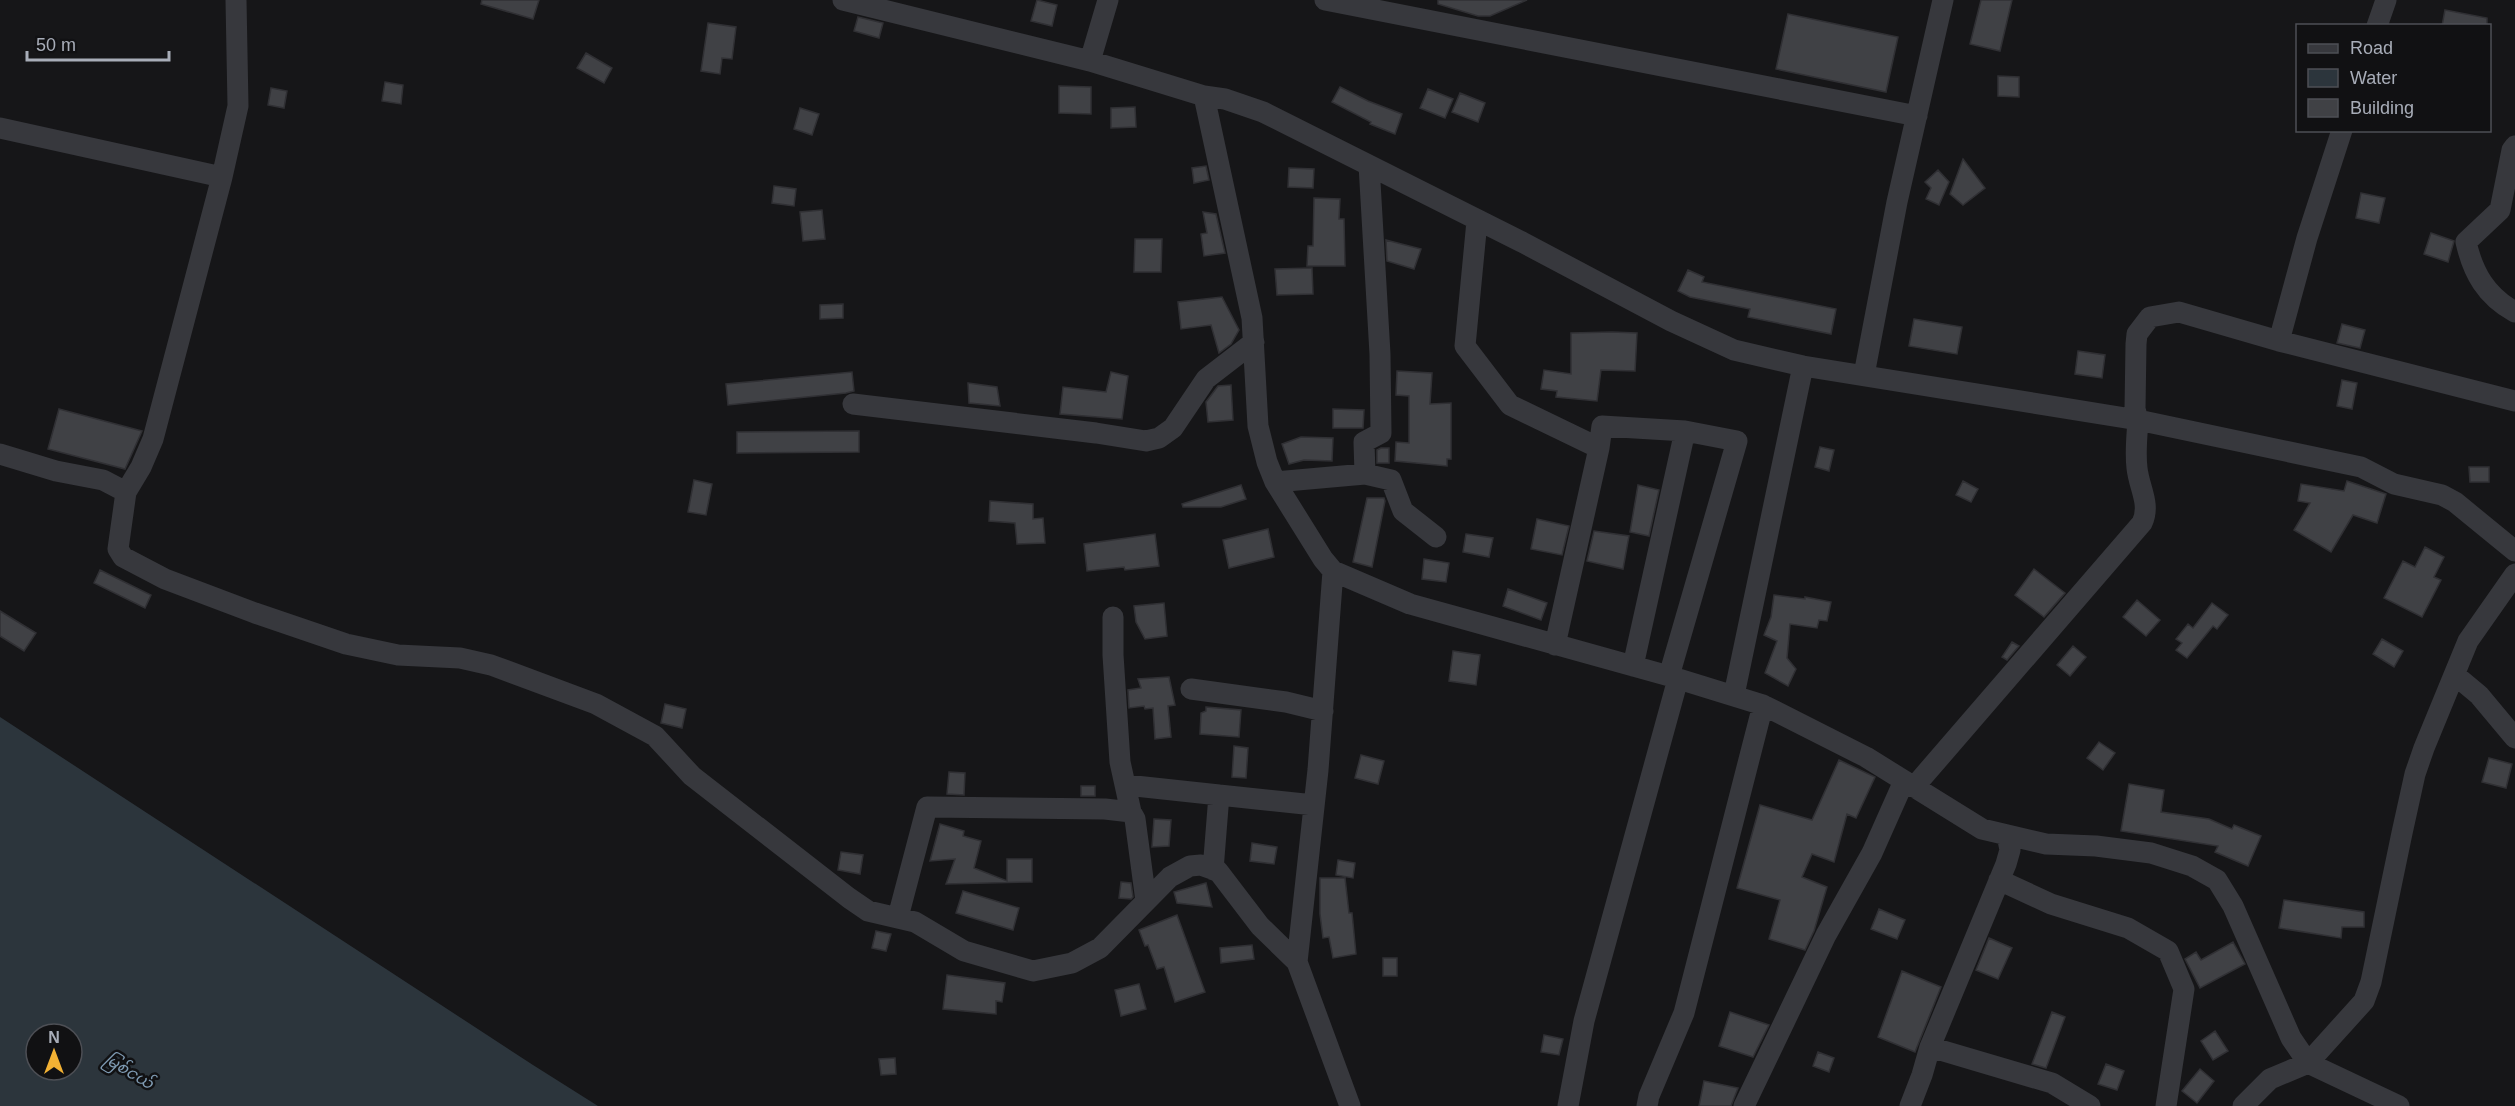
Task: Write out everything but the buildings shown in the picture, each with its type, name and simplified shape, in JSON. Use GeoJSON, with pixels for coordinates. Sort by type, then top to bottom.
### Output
{"type":"FeatureCollection","features":[{"type":"Feature","properties":{"kind":"street"},"geometry":{"type":"LineString","coordinates":[[236,0],[238,106],[222,177],[153,439],[141,468],[126,492],[117,541],[118,549],[123,557],[185,586],[346,644],[398,655],[460,658],[491,665],[596,705],[655,736],[692,776],[849,898],[868,910],[915,922],[964,951],[1034,972],[1072,963],[1100,948],[1170,877],[1190,866],[1201,865],[1213,870],[1230,885],[1260,926],[1297,962],[1350,1106]]}},
{"type":"Feature","properties":{"kind":"street"},"geometry":{"type":"LineString","coordinates":[[843,0],[1090,61],[1263,112],[1734,350],[1803,366],[2138,420],[2361,467],[2394,484],[2442,495],[2455,502],[2515,551]]}},
{"type":"Feature","properties":{"kind":"street"},"geometry":{"type":"LineString","coordinates":[[1090,61],[1108,0]]}},
{"type":"Feature","properties":{"kind":"street"},"geometry":{"type":"LineString","coordinates":[[1324,0],[1424,10],[1917,116]]}},
{"type":"Feature","properties":{"kind":"street"},"geometry":{"type":"LineString","coordinates":[[1864,375],[1897,202],[1943,0]]}},
{"type":"Feature","properties":{"kind":"street"},"geometry":{"type":"LineString","coordinates":[[2378,24],[2386,0]]}},
{"type":"Feature","properties":{"kind":"street"},"geometry":{"type":"LineString","coordinates":[[1204,96],[1246,288],[1254,342],[1258,426],[1275,482],[1323,559],[1333,571],[1410,604],[1673,677],[1763,705],[1866,757],[1982,830],[2046,844],[2096,846],[2151,853],[2192,866],[2217,880],[2233,906],[2291,1038],[2308,1063],[2399,1106]]}},
{"type":"Feature","properties":{"kind":"street"},"geometry":{"type":"LineString","coordinates":[[0,128],[222,177]]}},
{"type":"Feature","properties":{"kind":"street"},"geometry":{"type":"LineString","coordinates":[[2279,341],[2307,238],[2341,132]]}},
{"type":"Feature","properties":{"kind":"street"},"geometry":{"type":"LineString","coordinates":[[2515,146],[2511,150],[2500,210],[2466,242],[2471,264],[2480,280],[2493,298],[2515,312]]}},
{"type":"Feature","properties":{"kind":"street"},"geometry":{"type":"LineString","coordinates":[[1365,474],[1364,442],[1381,433],[1380,354],[1369,165]]}},
{"type":"Feature","properties":{"kind":"street"},"geometry":{"type":"LineString","coordinates":[[1477,221],[1465,346],[1510,405],[1599,448]]}},
{"type":"Feature","properties":{"kind":"street"},"geometry":{"type":"LineString","coordinates":[[1744,1106],[1826,935],[1909,784],[2142,523],[2147,505],[2138,478],[2136,448],[2138,420],[2135,409],[2136,344],[2137,334],[2150,317],[2179,312],[2279,341],[2515,401]]}},
{"type":"Feature","properties":{"kind":"street"},"geometry":{"type":"LineString","coordinates":[[853,404],[1146,441],[1159,438],[1173,428],[1206,379],[1254,342]]}},
{"type":"Feature","properties":{"kind":"street"},"geometry":{"type":"LineString","coordinates":[[1734,695],[1803,366]]}},
{"type":"Feature","properties":{"kind":"street"},"geometry":{"type":"LineString","coordinates":[[1555,645],[1602,426],[1685,430],[1737,441],[1584,1021],[1568,1106]]}},
{"type":"Feature","properties":{"kind":"street"},"geometry":{"type":"LineString","coordinates":[[1632,666],[1685,430]]}},
{"type":"Feature","properties":{"kind":"street"},"geometry":{"type":"LineString","coordinates":[[0,454],[56,471],[103,480],[126,492]]}},
{"type":"Feature","properties":{"kind":"street"},"geometry":{"type":"LineString","coordinates":[[1275,482],[1365,474],[1391,480],[1403,511],[1436,537]]}},
{"type":"Feature","properties":{"kind":"street"},"geometry":{"type":"LineString","coordinates":[[1297,962],[1323,711],[1333,571]]}},
{"type":"Feature","properties":{"kind":"street"},"geometry":{"type":"LineString","coordinates":[[2243,1106],[2270,1079],[2308,1063],[2364,1001],[2371,982],[2415,774],[2424,748],[2468,641],[2515,574]]}},
{"type":"Feature","properties":{"kind":"street"},"geometry":{"type":"LineString","coordinates":[[1113,617],[1113,655],[1120,762],[1131,812],[1135,819],[1146,901]]}},
{"type":"Feature","properties":{"kind":"street"},"geometry":{"type":"LineString","coordinates":[[2455,675],[2479,695],[2515,738]]}},
{"type":"Feature","properties":{"kind":"street"},"geometry":{"type":"LineString","coordinates":[[1191,689],[1286,702],[1323,711]]}},
{"type":"Feature","properties":{"kind":"street"},"geometry":{"type":"LineString","coordinates":[[1647,1106],[1649,1096],[1684,1013],[1763,705]]}},
{"type":"Feature","properties":{"kind":"street"},"geometry":{"type":"LineString","coordinates":[[1126,785],[1314,805]]}},
{"type":"Feature","properties":{"kind":"street"},"geometry":{"type":"LineString","coordinates":[[1213,870],[1219,795]]}},
{"type":"Feature","properties":{"kind":"street"},"geometry":{"type":"LineString","coordinates":[[898,916],[927,807],[1105,809],[1131,812]]}},
{"type":"Feature","properties":{"kind":"street"},"geometry":{"type":"LineString","coordinates":[[1910,1106],[1930,1047],[2010,850],[2007,834]]}},
{"type":"Feature","properties":{"kind":"street"},"geometry":{"type":"LineString","coordinates":[[1999,880],[2051,904],[2128,928],[2168,951],[2184,989],[2166,1106]]}},
{"type":"Feature","properties":{"kind":"street"},"geometry":{"type":"LineString","coordinates":[[1930,1047],[2052,1083],[2090,1106]]}},
{"type":"Feature","properties":{"kind":"water","name":"မြစ်ငယ်"},"geometry":{"type":"Polygon","coordinates":[[[0,717],[533,1065],[598,1106],[0,1106],[0,717]]]}}]}
